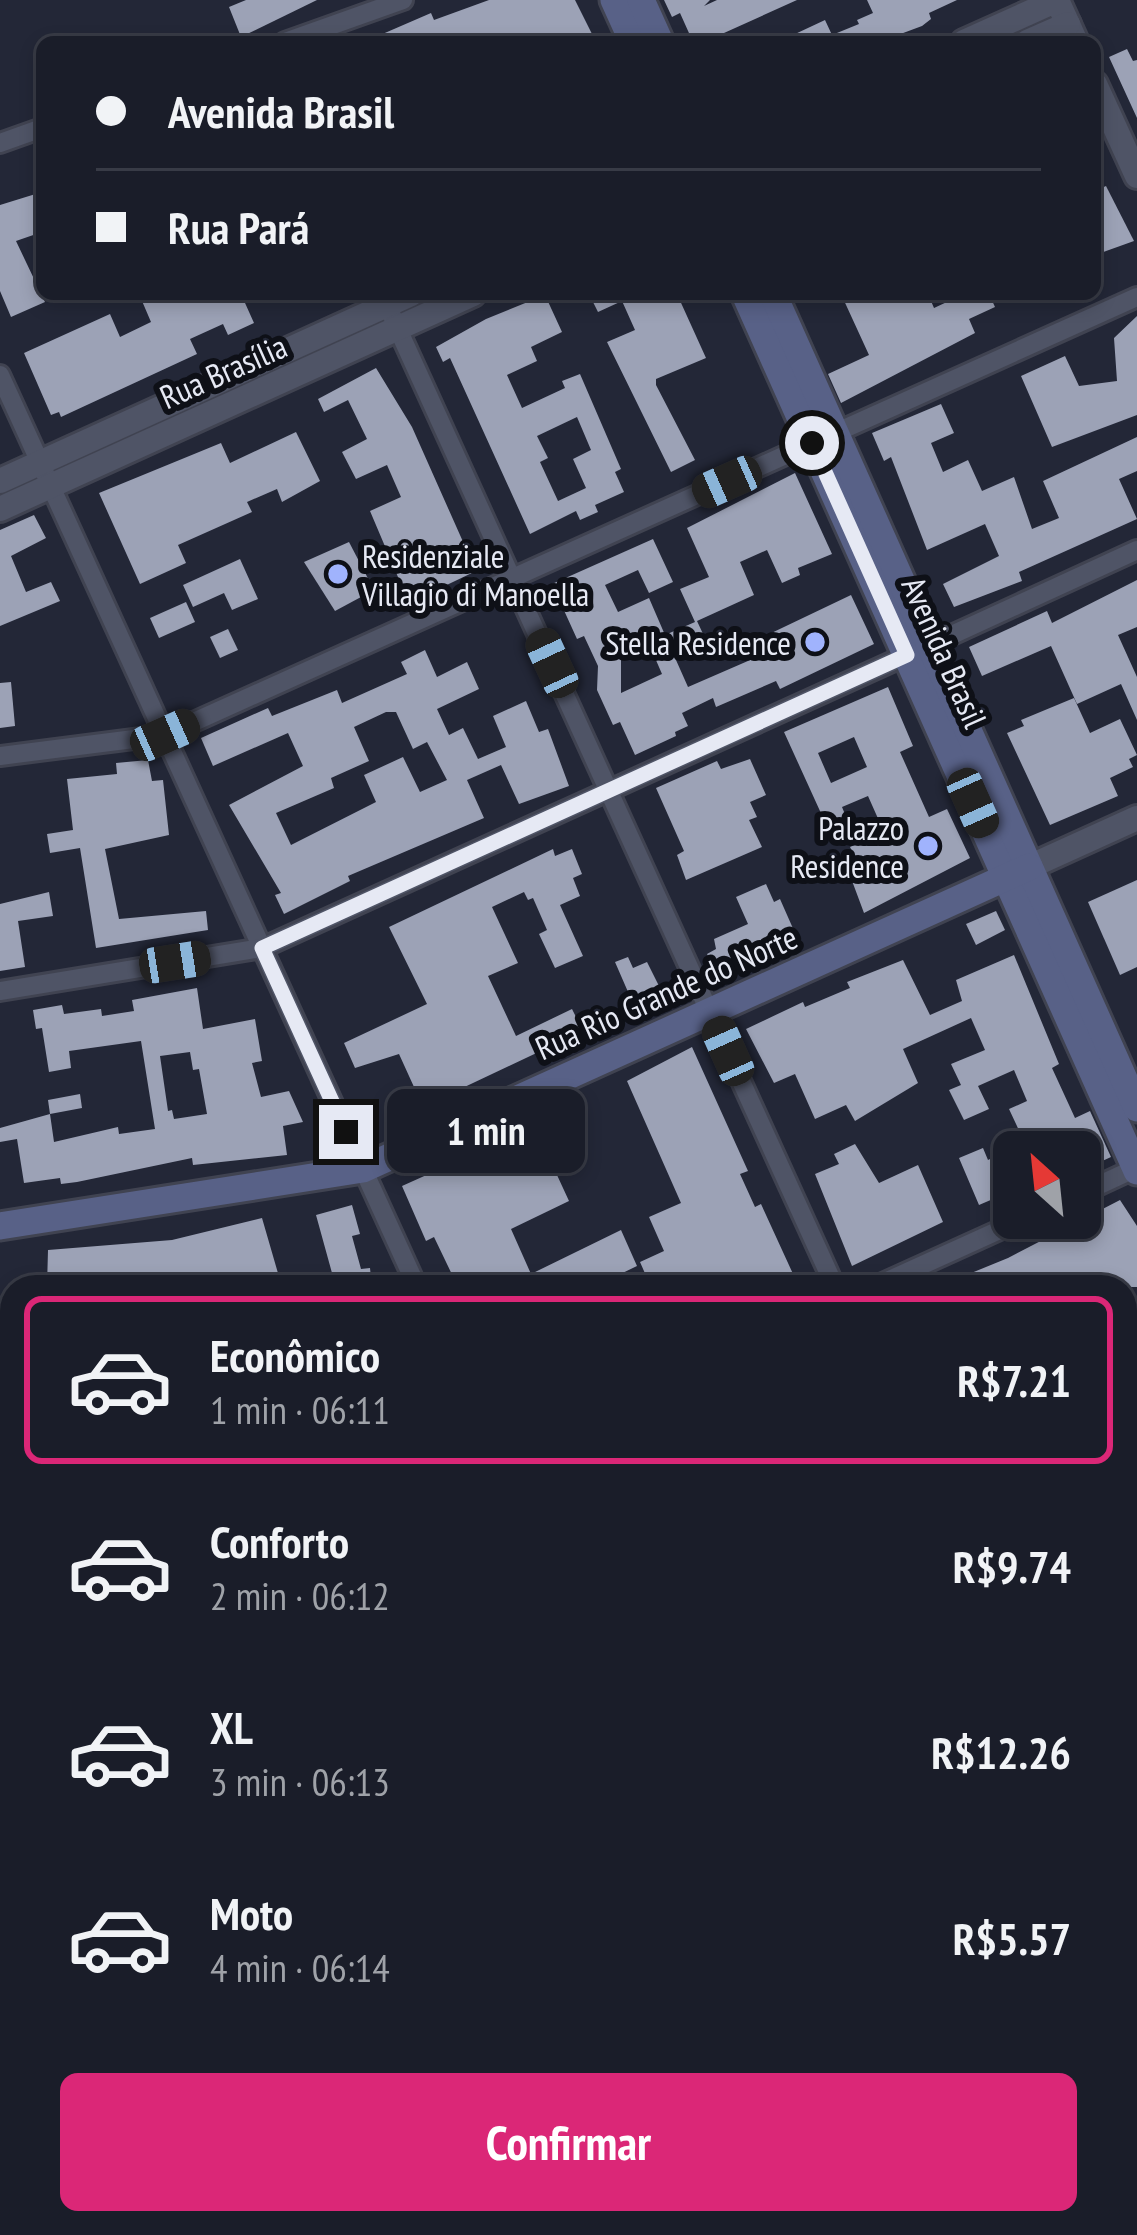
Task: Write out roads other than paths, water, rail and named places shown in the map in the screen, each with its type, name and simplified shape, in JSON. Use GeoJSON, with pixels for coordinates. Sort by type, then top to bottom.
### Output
{"type":"FeatureCollection","features":[{"type":"Feature","properties":{"kind":"main road"},"geometry":{"type":"LineString","coordinates":[[614,0],[630,36]]}},
{"type":"Feature","properties":{"kind":"main road"},"geometry":{"type":"LineString","coordinates":[[641,0],[657,36]]}},
{"type":"Feature","properties":{"kind":"main road","name":"Avenida Brasil"},"geometry":{"type":"LineString","coordinates":[[749,300],[824,438]]}},
{"type":"Feature","properties":{"kind":"main road","name":"Avenida Brasil"},"geometry":{"type":"LineString","coordinates":[[775,300],[824,438],[1018,872],[1137,1169]]}},
{"type":"Feature","properties":{"kind":"main road","name":"Avenida Brasil"},"geometry":{"type":"LineString","coordinates":[[1018,872],[1137,1108]]}},
{"type":"Feature","properties":{"kind":"main road","name":"Rua Rio Grande do Norte"},"geometry":{"type":"LineString","coordinates":[[0,1226],[363,1169],[1018,872]]}},
{"type":"Feature","properties":{"kind":"street"},"geometry":{"type":"LineString","coordinates":[[302,36],[404,0]]}},
{"type":"Feature","properties":{"kind":"street"},"geometry":{"type":"LineString","coordinates":[[977,36],[1057,0],[1072,33]]}},
{"type":"Feature","properties":{"kind":"street"},"geometry":{"type":"LineString","coordinates":[[1101,97],[1137,176]]}},
{"type":"Feature","properties":{"kind":"street"},"geometry":{"type":"LineString","coordinates":[[0,143],[36,130]]}},
{"type":"Feature","properties":{"kind":"street"},"geometry":{"type":"LineString","coordinates":[[0,756],[165,735],[1137,297]]}},
{"type":"Feature","properties":{"kind":"street","name":"Rua Brasília"},"geometry":{"type":"LineString","coordinates":[[0,509],[45,474],[394,305],[430,300]]}},
{"type":"Feature","properties":{"kind":"street"},"geometry":{"type":"LineString","coordinates":[[394,305],[830,1275]]}},
{"type":"Feature","properties":{"kind":"street"},"geometry":{"type":"LineString","coordinates":[[0,375],[412,1275]]}},
{"type":"Feature","properties":{"kind":"street","name":"Rua Brasília"},"geometry":{"type":"LineString","coordinates":[[0,481],[45,474]]}},
{"type":"Feature","properties":{"kind":"street"},"geometry":{"type":"LineString","coordinates":[[0,991],[262,948],[1137,550]]}},
{"type":"Feature","properties":{"kind":"street","name":"Rua Rio Grande do Norte"},"geometry":{"type":"LineString","coordinates":[[1018,872],[1137,818]]}},
{"type":"Feature","properties":{"kind":"street"},"geometry":{"type":"LineString","coordinates":[[1101,1185],[1137,1169]]}},
{"type":"Feature","properties":{"kind":"street"},"geometry":{"type":"LineString","coordinates":[[900,1275],[993,1233]]}},
{"type":"Feature","properties":{"kind":"place","name":"Residenziale Villagio di Manoella"},"geometry":{"type":"Point","coordinates":[338,574]}},
{"type":"Feature","properties":{"kind":"place","name":"Stella Residence"},"geometry":{"type":"Point","coordinates":[815,642]}},
{"type":"Feature","properties":{"kind":"place","name":"Palazzo Residence"},"geometry":{"type":"Point","coordinates":[928,846]}}]}
